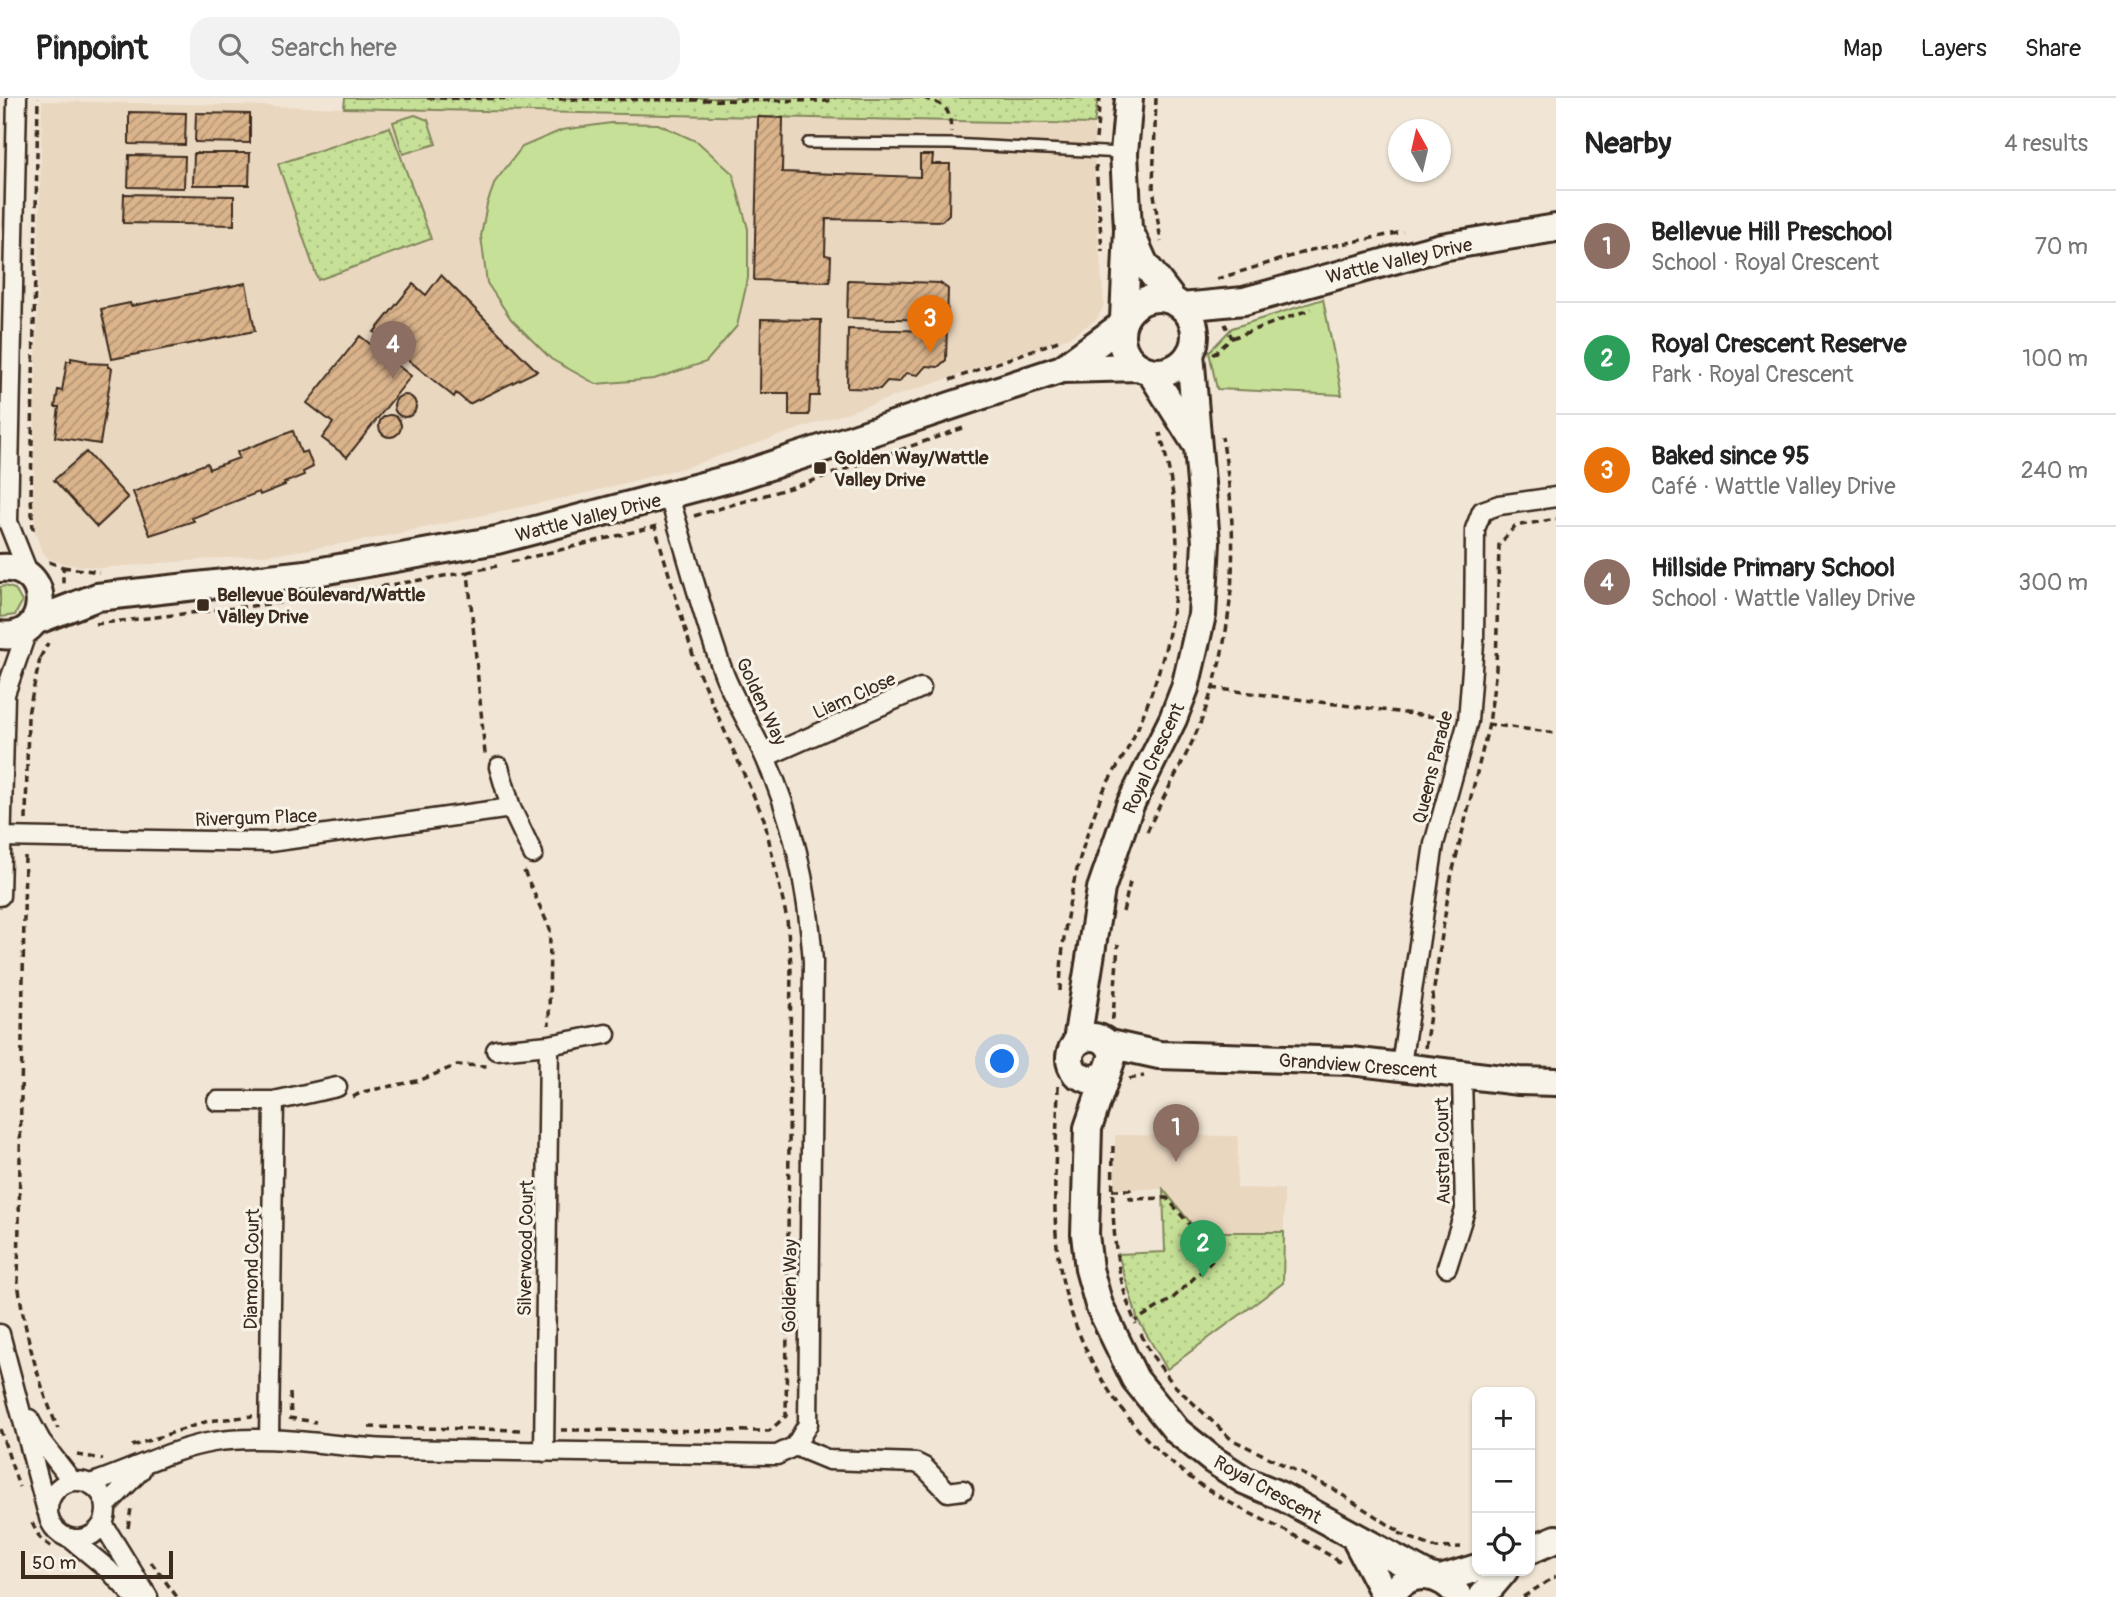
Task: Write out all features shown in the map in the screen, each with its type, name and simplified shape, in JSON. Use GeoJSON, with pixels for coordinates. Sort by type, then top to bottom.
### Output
{"type":"FeatureCollection","features":[{"type":"Feature","properties":{"kind":"street"},"geometry":{"type":"LineString","coordinates":[[0,896],[2,686],[40,601],[32,579],[8,544],[17,98]]}},
{"type":"Feature","properties":{"kind":"street"},"geometry":{"type":"LineString","coordinates":[[1128,229],[1144,263],[1193,324],[1191,349],[1173,368],[1145,369],[1124,349],[1128,229],[1124,153],[1129,98]]}},
{"type":"Feature","properties":{"kind":"street","name":"Wattle Valley Drive"},"geometry":{"type":"LineString","coordinates":[[1178,304],[1244,301],[1441,247],[1556,228]]}},
{"type":"Feature","properties":{"kind":"street"},"geometry":{"type":"LineString","coordinates":[[1123,322],[1131,309],[1151,298],[1178,304]]}},
{"type":"Feature","properties":{"kind":"street","name":"Wattle Valley Drive"},"geometry":{"type":"LineString","coordinates":[[1191,349],[1244,301]]}},
{"type":"Feature","properties":{"kind":"street","name":"Wattle Valley Drive"},"geometry":{"type":"LineString","coordinates":[[1062,369],[1123,322]]}},
{"type":"Feature","properties":{"kind":"street","name":"Royal Crescent"},"geometry":{"type":"LineString","coordinates":[[1077,1041],[1088,985],[1093,924],[1114,845],[1173,719],[1186,681],[1202,615],[1205,578],[1204,497],[1196,444],[1191,349]]}},
{"type":"Feature","properties":{"kind":"street","name":"Wattle Valley Drive"},"geometry":{"type":"LineString","coordinates":[[0,635],[18,634],[31,624],[97,597],[215,586],[372,564],[496,540],[669,497],[813,453],[1062,369],[1145,369]]}},
{"type":"Feature","properties":{"kind":"street","name":"Royal Crescent"},"geometry":{"type":"LineString","coordinates":[[1145,369],[1196,444]]}},
{"type":"Feature","properties":{"kind":"street","name":"Golden Way"},"geometry":{"type":"LineString","coordinates":[[669,497],[705,622],[726,678],[765,757],[795,842],[810,915],[813,961],[808,1424],[795,1446]]}},
{"type":"Feature","properties":{"kind":"street","name":"Queens Parade"},"geometry":{"type":"LineString","coordinates":[[1401,1065],[1434,844],[1468,721],[1474,643],[1475,529],[1482,511],[1499,505],[1556,497]]}},
{"type":"Feature","properties":{"kind":"street","name":"Wattle Valley Drive"},"geometry":{"type":"LineString","coordinates":[[0,568],[12,568],[32,579],[97,597]]}},
{"type":"Feature","properties":{"kind":"street","name":"Liam Close"},"geometry":{"type":"LineString","coordinates":[[765,757],[921,688]]}},
{"type":"Feature","properties":{"kind":"street"},"geometry":{"type":"LineString","coordinates":[[492,762],[526,857]]}},
{"type":"Feature","properties":{"kind":"street","name":"Rivergum Place"},"geometry":{"type":"LineString","coordinates":[[1,837],[270,842],[510,808]]}},
{"type":"Feature","properties":{"kind":"street","name":"Royal Crescent"},"geometry":{"type":"LineString","coordinates":[[1088,985],[1113,1052],[1088,1128],[1084,1188],[1089,1269],[1108,1325],[1135,1379],[1177,1431],[1213,1460],[1442,1584]]}},
{"type":"Feature","properties":{"kind":"street"},"geometry":{"type":"LineString","coordinates":[[503,1049],[549,1045],[606,1034]]}},
{"type":"Feature","properties":{"kind":"street"},"geometry":{"type":"LineString","coordinates":[[1091,1036],[1113,1052],[1090,1080],[1076,1074],[1069,1061],[1077,1041],[1091,1036]]}},
{"type":"Feature","properties":{"kind":"street","name":"Silverwood Court"},"geometry":{"type":"LineString","coordinates":[[544,1452],[549,1045]]}},
{"type":"Feature","properties":{"kind":"street","name":"Grandview Crescent"},"geometry":{"type":"LineString","coordinates":[[1113,1052],[1152,1058],[1401,1065],[1462,1075],[1556,1082]]}},
{"type":"Feature","properties":{"kind":"street","name":"Royal Crescent"},"geometry":{"type":"LineString","coordinates":[[1076,1074],[1088,1128]]}},
{"type":"Feature","properties":{"kind":"street","name":"Austral Court"},"geometry":{"type":"LineString","coordinates":[[1447,1267],[1465,1210],[1462,1075]]}},
{"type":"Feature","properties":{"kind":"street"},"geometry":{"type":"LineString","coordinates":[[217,1101],[274,1101],[331,1088]]}},
{"type":"Feature","properties":{"kind":"street","name":"Diamond Court"},"geometry":{"type":"LineString","coordinates":[[269,1438],[274,1101]]}},
{"type":"Feature","properties":{"kind":"street"},"geometry":{"type":"LineString","coordinates":[[0,1334],[47,1511],[54,1528],[109,1570],[134,1597]]}},
{"type":"Feature","properties":{"kind":"street"},"geometry":{"type":"LineString","coordinates":[[12,1384],[41,1441],[81,1482],[104,1497],[107,1506]]}},
{"type":"Feature","properties":{"kind":"street"},"geometry":{"type":"LineString","coordinates":[[47,1511],[52,1494],[81,1482],[212,1442],[269,1438],[341,1448],[544,1452],[777,1455],[795,1446],[829,1460],[916,1463],[924,1467],[948,1492],[963,1490]]}},
{"type":"Feature","properties":{"kind":"street"},"geometry":{"type":"LineString","coordinates":[[70,1538],[89,1537],[103,1524],[107,1506],[118,1491],[152,1462]]}},
{"type":"Feature","properties":{"kind":"street"},"geometry":{"type":"LineString","coordinates":[[103,1524],[148,1597]]}},
{"type":"Feature","properties":{"kind":"street"},"geometry":{"type":"LineString","coordinates":[[1355,1538],[1389,1597],[1403,1582],[1442,1584],[1472,1570]]}},
{"type":"Feature","properties":{"kind":"street"},"geometry":{"type":"LineString","coordinates":[[1535,1548],[1556,1539]]}},
{"type":"Feature","properties":{"kind":"street"},"geometry":{"type":"LineString","coordinates":[[1482,1597],[1500,1576]]}},
{"type":"Feature","properties":{"kind":"lane"},"geometry":{"type":"LineString","coordinates":[[808,143],[951,144],[1124,153]]}},
{"type":"Feature","properties":{"kind":"path"},"geometry":{"type":"LineString","coordinates":[[8,544],[36,543],[31,497],[38,98]]}},
{"type":"Feature","properties":{"kind":"path"},"geometry":{"type":"LineString","coordinates":[[427,98],[828,102],[835,98]]}},
{"type":"Feature","properties":{"kind":"path"},"geometry":{"type":"LineString","coordinates":[[924,98],[945,107],[950,113],[951,144]]}},
{"type":"Feature","properties":{"kind":"path"},"geometry":{"type":"LineString","coordinates":[[1100,98],[1096,151],[1102,258]]}},
{"type":"Feature","properties":{"kind":"path"},"geometry":{"type":"LineString","coordinates":[[1231,338],[1317,307]]}},
{"type":"Feature","properties":{"kind":"path"},"geometry":{"type":"LineString","coordinates":[[946,381],[1060,341]]}},
{"type":"Feature","properties":{"kind":"path"},"geometry":{"type":"LineString","coordinates":[[362,1427],[769,1431],[786,1416],[791,978],[787,919],[764,819],[693,658],[655,527]]}},
{"type":"Feature","properties":{"kind":"path"},"geometry":{"type":"LineString","coordinates":[[63,567],[102,571]]}},
{"type":"Feature","properties":{"kind":"path"},"geometry":{"type":"LineString","coordinates":[[93,624],[295,601],[468,572],[492,762]]}},
{"type":"Feature","properties":{"kind":"path"},"geometry":{"type":"LineString","coordinates":[[40,659],[29,714],[18,1282],[24,1328],[35,1371],[60,1433]]}},
{"type":"Feature","properties":{"kind":"path"},"geometry":{"type":"LineString","coordinates":[[1186,681],[1236,692],[1556,733]]}},
{"type":"Feature","properties":{"kind":"path"},"geometry":{"type":"LineString","coordinates":[[526,857],[533,885],[550,929],[549,1045]]}},
{"type":"Feature","properties":{"kind":"path"},"geometry":{"type":"LineString","coordinates":[[331,1088],[327,1102],[337,1104],[362,1092],[421,1080],[457,1065],[503,1065],[508,1061],[503,1049]]}},
{"type":"Feature","properties":{"kind":"path"},"geometry":{"type":"LineString","coordinates":[[1113,1052],[1130,1077],[1144,1077],[1152,1058]]}},
{"type":"Feature","properties":{"kind":"path"},"geometry":{"type":"LineString","coordinates":[[1113,1144],[1112,1190],[1117,1262],[1135,1321],[1151,1354],[1173,1384],[1231,1439],[1333,1489],[1400,1532]]}},
{"type":"Feature","properties":{"kind":"path"},"geometry":{"type":"LineString","coordinates":[[1112,1190],[1130,1191],[1130,1199],[1167,1198],[1214,1254],[1214,1259],[1172,1299],[1135,1321]]}},
{"type":"Feature","properties":{"kind":"path"},"geometry":{"type":"LineString","coordinates":[[121,1452],[142,1441],[208,1421],[269,1417],[323,1423]]}},
{"type":"Feature","properties":{"kind":"path"},"geometry":{"type":"LineString","coordinates":[[1524,1597],[1556,1576]]}},
{"type":"Feature","properties":{"kind":"shaded area"},"geometry":{"type":"Polygon","coordinates":[[[42,101],[1094,124],[1095,196],[1104,305],[1097,319],[1070,337],[690,466],[587,493],[372,539],[285,553],[101,568],[65,564],[47,558],[41,550],[35,532],[33,502],[42,101]]]}},
{"type":"Feature","properties":{"kind":"shaded area"},"geometry":{"type":"Polygon","coordinates":[[[1115,1135],[1238,1136],[1237,1188],[1284,1189],[1284,1232],[1198,1232],[1163,1189],[1115,1189],[1115,1135]]]}},
{"type":"Feature","properties":{"kind":"green space"},"geometry":{"type":"Polygon","coordinates":[[[345,98],[1098,98],[1094,124],[344,108],[345,98]]]}},
{"type":"Feature","properties":{"kind":"green space"},"geometry":{"type":"Polygon","coordinates":[[[415,115],[428,120],[436,144],[403,154],[393,122],[415,115]]]}},
{"type":"Feature","properties":{"kind":"green space"},"geometry":{"type":"Polygon","coordinates":[[[611,123],[658,124],[698,142],[733,174],[748,229],[748,278],[737,326],[706,362],[654,379],[596,384],[551,359],[511,319],[487,283],[481,236],[487,204],[495,182],[522,147],[562,130],[611,123]]]}},
{"type":"Feature","properties":{"kind":"green space"},"geometry":{"type":"Polygon","coordinates":[[[390,127],[431,239],[318,280],[278,164],[390,127]]]}},
{"type":"Feature","properties":{"kind":"green space"},"geometry":{"type":"Polygon","coordinates":[[[1323,299],[1342,395],[1217,389],[1209,352],[1232,328],[1323,299]]]}},
{"type":"Feature","properties":{"kind":"green space"},"geometry":{"type":"Polygon","coordinates":[[[0,587],[15,589],[22,602],[15,615],[0,617],[0,587]]]}},
{"type":"Feature","properties":{"kind":"green space"},"geometry":{"type":"Polygon","coordinates":[[[1163,1189],[1198,1232],[1284,1232],[1283,1283],[1167,1369],[1138,1320],[1118,1254],[1165,1252],[1163,1189]]]}},
{"type":"Feature","properties":{"kind":"building"},"geometry":{"type":"Polygon","coordinates":[[[129,112],[186,113],[185,145],[129,144],[129,112]]]}},
{"type":"Feature","properties":{"kind":"building"},"geometry":{"type":"Polygon","coordinates":[[[196,113],[250,114],[250,143],[195,142],[196,113]]]}},
{"type":"Feature","properties":{"kind":"building"},"geometry":{"type":"Polygon","coordinates":[[[758,117],[783,118],[782,172],[920,177],[920,155],[933,155],[932,164],[950,164],[949,214],[942,221],[826,219],[825,255],[831,256],[830,282],[754,280],[758,117]]]}},
{"type":"Feature","properties":{"kind":"building"},"geometry":{"type":"Polygon","coordinates":[[[194,153],[250,153],[249,185],[193,185],[194,153]]]}},
{"type":"Feature","properties":{"kind":"building"},"geometry":{"type":"Polygon","coordinates":[[[129,155],[185,156],[184,188],[128,187],[129,155]]]}},
{"type":"Feature","properties":{"kind":"building"},"geometry":{"type":"Polygon","coordinates":[[[124,194],[234,196],[234,225],[123,223],[124,194]]]}},
{"type":"Feature","properties":{"kind":"building"},"geometry":{"type":"Polygon","coordinates":[[[441,275],[537,371],[469,404],[456,393],[454,397],[374,332],[413,284],[426,295],[441,275]]]}},
{"type":"Feature","properties":{"kind":"building"},"geometry":{"type":"Polygon","coordinates":[[[848,280],[940,283],[948,289],[946,360],[938,367],[926,366],[918,375],[906,373],[899,382],[887,381],[880,389],[847,388],[848,329],[940,331],[940,320],[847,318],[848,280]]]}},
{"type":"Feature","properties":{"kind":"building"},"geometry":{"type":"Polygon","coordinates":[[[246,283],[255,331],[112,359],[101,309],[130,303],[131,306],[246,283]]]}},
{"type":"Feature","properties":{"kind":"building"},"geometry":{"type":"Polygon","coordinates":[[[761,319],[821,320],[819,396],[810,396],[809,415],[789,415],[789,393],[760,393],[761,319]]]}},
{"type":"Feature","properties":{"kind":"building"},"geometry":{"type":"Polygon","coordinates":[[[360,336],[411,376],[347,457],[322,438],[333,423],[307,403],[360,336]]]}},
{"type":"Feature","properties":{"kind":"building"},"geometry":{"type":"Polygon","coordinates":[[[71,358],[87,361],[86,363],[108,364],[108,367],[112,368],[100,444],[55,437],[58,390],[62,391],[67,361],[71,361],[71,358]]]}},
{"type":"Feature","properties":{"kind":"building"},"geometry":{"type":"Polygon","coordinates":[[[405,395],[413,398],[416,406],[413,414],[405,417],[397,414],[394,406],[397,398],[405,395]]]}},
{"type":"Feature","properties":{"kind":"building"},"geometry":{"type":"Polygon","coordinates":[[[390,415],[398,418],[401,426],[398,434],[390,437],[382,434],[379,426],[382,418],[390,415]]]}},
{"type":"Feature","properties":{"kind":"building"},"geometry":{"type":"Polygon","coordinates":[[[293,431],[301,453],[307,451],[313,467],[303,472],[304,475],[260,495],[259,492],[192,518],[194,521],[150,535],[133,492],[207,463],[209,469],[239,458],[237,452],[293,431]]]}},
{"type":"Feature","properties":{"kind":"building"},"geometry":{"type":"Polygon","coordinates":[[[86,452],[128,498],[97,527],[54,480],[86,452]]]}},
{"type":"Feature","properties":{"kind":"place","name":"Baked since 95"},"geometry":{"type":"Point","coordinates":[930,353]}},
{"type":"Feature","properties":{"kind":"place","name":"Hillside Primary School"},"geometry":{"type":"Point","coordinates":[393,379]}},
{"type":"Feature","properties":{"kind":"place","name":"Golden Way/Wattle Valley Drive"},"geometry":{"type":"Point","coordinates":[820,468]}},
{"type":"Feature","properties":{"kind":"place","name":"Bellevue Boulevard/Wattle Valley Drive"},"geometry":{"type":"Point","coordinates":[203,605]}},
{"type":"Feature","properties":{"kind":"place","name":"Bellevue Hill Preschool"},"geometry":{"type":"Point","coordinates":[1176,1162]}},
{"type":"Feature","properties":{"kind":"place","name":"Royal Crescent Reserve"},"geometry":{"type":"Point","coordinates":[1203,1278]}}]}
